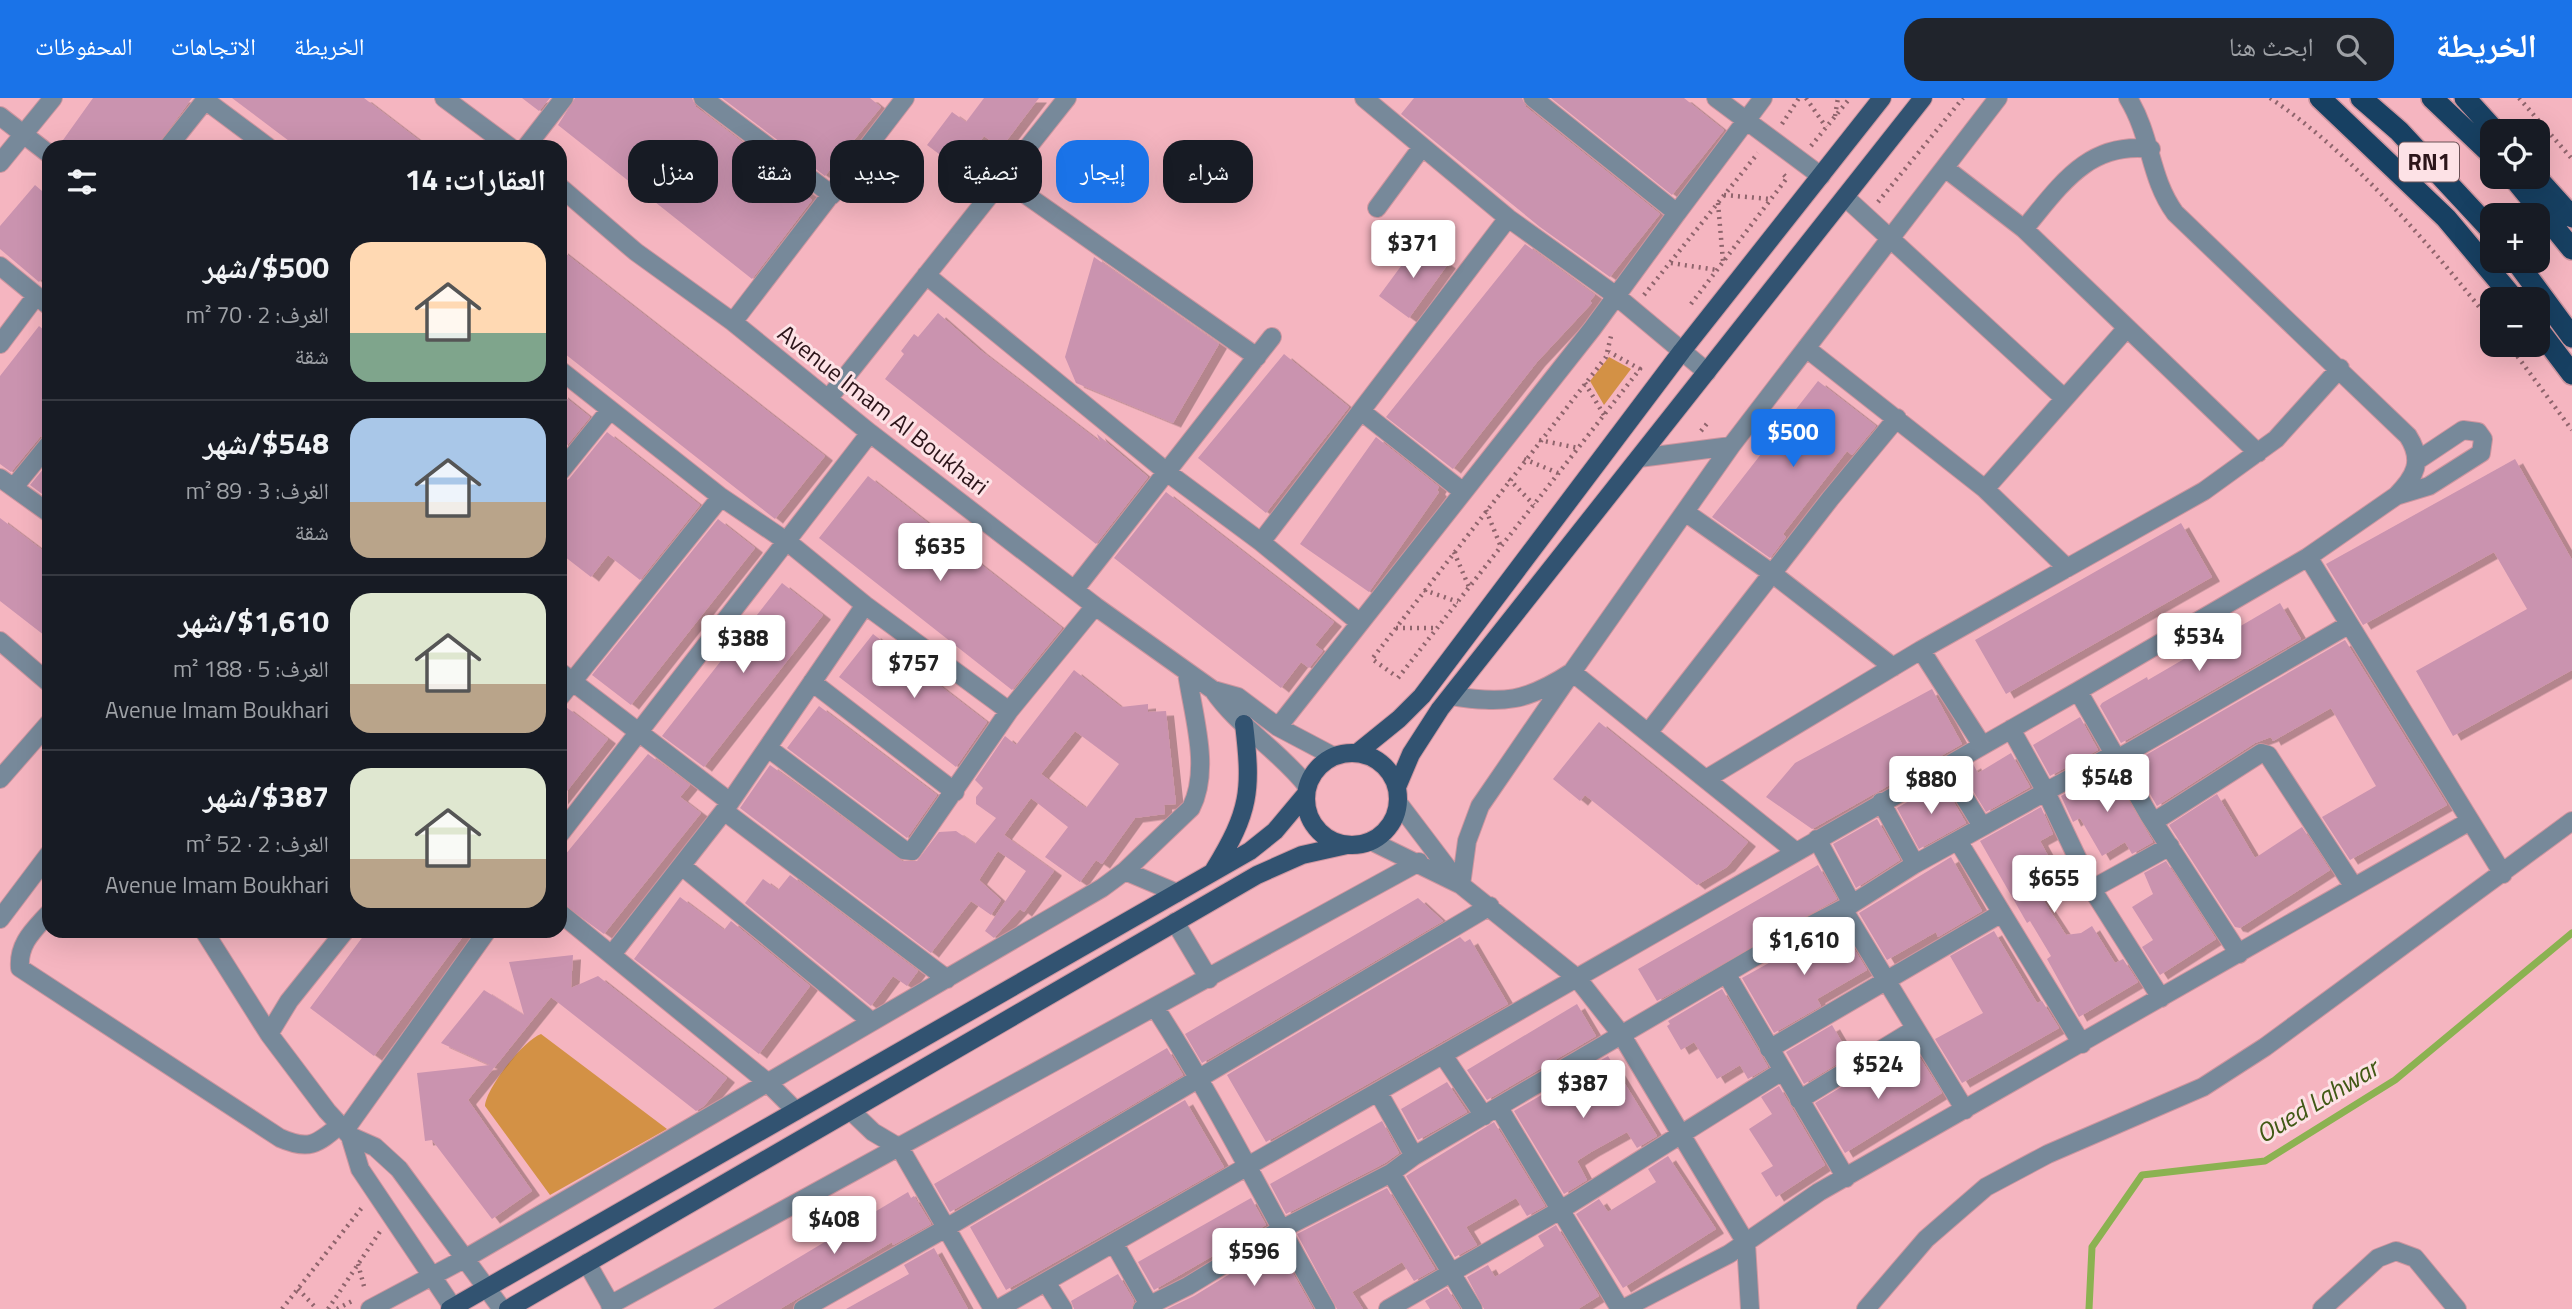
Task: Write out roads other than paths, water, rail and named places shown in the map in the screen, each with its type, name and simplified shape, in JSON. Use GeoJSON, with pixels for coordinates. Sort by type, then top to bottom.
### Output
{"type":"FeatureCollection","features":[{"type":"Feature","properties":{"kind":"highway"},"geometry":{"type":"LineString","coordinates":[[2320,98],[2446,218],[2504,287]]}},
{"type":"Feature","properties":{"kind":"highway","name":"RN1"},"geometry":{"type":"LineString","coordinates":[[2361,98],[2399,131],[2480,218]]}},
{"type":"Feature","properties":{"kind":"highway","name":"RN1"},"geometry":{"type":"LineString","coordinates":[[2432,98],[2480,144]]}},
{"type":"Feature","properties":{"kind":"highway"},"geometry":{"type":"LineString","coordinates":[[2465,98],[2484,119]]}},
{"type":"Feature","properties":{"kind":"highway"},"geometry":{"type":"LineString","coordinates":[[2523,189],[2572,249]]}},
{"type":"Feature","properties":{"kind":"highway"},"geometry":{"type":"LineString","coordinates":[[2547,189],[2572,217]]}},
{"type":"Feature","properties":{"kind":"highway"},"geometry":{"type":"LineString","coordinates":[[2525,273],[2572,337]]}},
{"type":"Feature","properties":{"kind":"highway"},"geometry":{"type":"LineString","coordinates":[[2550,345],[2572,374]]}},
{"type":"Feature","properties":{"kind":"main road"},"geometry":{"type":"LineString","coordinates":[[453,1308],[1263,842],[1286,820],[1306,790],[1314,772],[1333,756],[1357,752],[1399,719],[1422,696],[1682,351],[1882,98]]}},
{"type":"Feature","properties":{"kind":"main road"},"geometry":{"type":"LineString","coordinates":[[508,1309],[1281,862],[1371,841],[1390,826],[1398,795],[1419,739],[1451,695],[1923,98]]}},
{"type":"Feature","properties":{"kind":"main road"},"geometry":{"type":"LineString","coordinates":[[1212,872],[1237,831],[1248,794],[1250,774],[1244,724]]}},
{"type":"Feature","properties":{"kind":"main road"},"geometry":{"type":"LineString","coordinates":[[1357,752],[1379,761],[1388,769],[1398,795]]}},
{"type":"Feature","properties":{"kind":"main road"},"geometry":{"type":"LineString","coordinates":[[1306,790],[1306,806],[1316,828],[1325,837],[1347,845]]}},
{"type":"Feature","properties":{"kind":"street"},"geometry":{"type":"LineString","coordinates":[[0,163],[53,98]]}},
{"type":"Feature","properties":{"kind":"street"},"geometry":{"type":"LineString","coordinates":[[444,98],[501,140]]}},
{"type":"Feature","properties":{"kind":"street"},"geometry":{"type":"LineString","coordinates":[[531,140],[564,98]]}},
{"type":"Feature","properties":{"kind":"street"},"geometry":{"type":"LineString","coordinates":[[703,98],[830,193]]}},
{"type":"Feature","properties":{"kind":"street"},"geometry":{"type":"LineString","coordinates":[[1033,140],[1067,98]]}},
{"type":"Feature","properties":{"kind":"street"},"geometry":{"type":"LineString","coordinates":[[1532,98],[1677,213]]}},
{"type":"Feature","properties":{"kind":"street"},"geometry":{"type":"LineString","coordinates":[[1716,98],[1821,176]]}},
{"type":"Feature","properties":{"kind":"street"},"geometry":{"type":"LineString","coordinates":[[1278,727],[1592,329],[1763,98]]}},
{"type":"Feature","properties":{"kind":"street"},"geometry":{"type":"LineString","coordinates":[[1461,885],[1466,841],[1480,806],[1731,446],[1998,98]]}},
{"type":"Feature","properties":{"kind":"street"},"geometry":{"type":"LineString","coordinates":[[851,1111],[873,1132],[900,1148],[996,1309],[2078,691],[2308,556],[2396,496],[2413,477],[2418,460],[2408,436],[2340,368],[2182,221],[2165,199],[2158,183],[2143,124],[2128,98]]}},
{"type":"Feature","properties":{"kind":"street"},"geometry":{"type":"LineString","coordinates":[[174,140],[206,99],[259,140]]}},
{"type":"Feature","properties":{"kind":"street"},"geometry":{"type":"LineString","coordinates":[[873,140],[903,99]]}},
{"type":"Feature","properties":{"kind":"street"},"geometry":{"type":"LineString","coordinates":[[1376,102],[1422,147],[1508,218],[1615,295],[1707,372]]}},
{"type":"Feature","properties":{"kind":"street"},"geometry":{"type":"LineString","coordinates":[[0,116],[42,149]]}},
{"type":"Feature","properties":{"kind":"street"},"geometry":{"type":"LineString","coordinates":[[1377,208],[1422,147]]}},
{"type":"Feature","properties":{"kind":"street"},"geometry":{"type":"LineString","coordinates":[[2024,229],[2062,185],[2099,154],[2121,148],[2151,149]]}},
{"type":"Feature","properties":{"kind":"street"},"geometry":{"type":"LineString","coordinates":[[1945,168],[2024,229],[2126,330],[2258,453]]}},
{"type":"Feature","properties":{"kind":"street","name":"Avenue Imam Al Boukhari"},"geometry":{"type":"LineString","coordinates":[[567,193],[636,252],[733,322],[870,433],[1095,606],[1213,690],[1238,697],[1278,727],[1333,756]]}},
{"type":"Feature","properties":{"kind":"street"},"geometry":{"type":"LineString","coordinates":[[1845,197],[2064,398]]}},
{"type":"Feature","properties":{"kind":"street"},"geometry":{"type":"LineString","coordinates":[[733,322],[830,198]]}},
{"type":"Feature","properties":{"kind":"street"},"geometry":{"type":"LineString","coordinates":[[828,399],[982,203]]}},
{"type":"Feature","properties":{"kind":"street"},"geometry":{"type":"LineString","coordinates":[[1037,203],[1256,357]]}},
{"type":"Feature","properties":{"kind":"street"},"geometry":{"type":"LineString","coordinates":[[1261,542],[1508,218]]}},
{"type":"Feature","properties":{"kind":"street"},"geometry":{"type":"LineString","coordinates":[[0,267],[42,301],[0,344]]}},
{"type":"Feature","properties":{"kind":"street"},"geometry":{"type":"LineString","coordinates":[[926,275],[1168,473],[1261,542],[1360,622]]}},
{"type":"Feature","properties":{"kind":"street"},"geometry":{"type":"LineString","coordinates":[[1984,489],[2126,330]]}},
{"type":"Feature","properties":{"kind":"street"},"geometry":{"type":"LineString","coordinates":[[1074,589],[1168,473],[1272,337]]}},
{"type":"Feature","properties":{"kind":"street"},"geometry":{"type":"LineString","coordinates":[[1806,348],[1984,489],[2067,568]]}},
{"type":"Feature","properties":{"kind":"street"},"geometry":{"type":"LineString","coordinates":[[1706,779],[1922,650],[2204,491],[2276,439],[2340,368]]}},
{"type":"Feature","properties":{"kind":"street"},"geometry":{"type":"LineString","coordinates":[[567,376],[721,497],[789,543],[865,605],[1009,711]]}},
{"type":"Feature","properties":{"kind":"street"},"geometry":{"type":"LineString","coordinates":[[567,463],[610,410]]}},
{"type":"Feature","properties":{"kind":"street"},"geometry":{"type":"LineString","coordinates":[[1361,411],[1462,491]]}},
{"type":"Feature","properties":{"kind":"street"},"geometry":{"type":"LineString","coordinates":[[1648,733],[1897,418]]}},
{"type":"Feature","properties":{"kind":"street"},"geometry":{"type":"LineString","coordinates":[[2396,496],[2429,486],[2481,453],[2483,439],[2478,432],[2463,430],[2418,460]]}},
{"type":"Feature","properties":{"kind":"street"},"geometry":{"type":"LineString","coordinates":[[567,825],[789,543],[870,433]]}},
{"type":"Feature","properties":{"kind":"street"},"geometry":{"type":"LineString","coordinates":[[1639,458],[1731,446]]}},
{"type":"Feature","properties":{"kind":"street"},"geometry":{"type":"LineString","coordinates":[[42,450],[7,483],[42,508]]}},
{"type":"Feature","properties":{"kind":"street"},"geometry":{"type":"LineString","coordinates":[[567,675],[721,497]]}},
{"type":"Feature","properties":{"kind":"street"},"geometry":{"type":"LineString","coordinates":[[1685,512],[1773,574],[1893,667]]}},
{"type":"Feature","properties":{"kind":"street"},"geometry":{"type":"LineString","coordinates":[[2308,556],[2503,874]]}},
{"type":"Feature","properties":{"kind":"street"},"geometry":{"type":"LineString","coordinates":[[613,953],[683,867],[865,605]]}},
{"type":"Feature","properties":{"kind":"street"},"geometry":{"type":"LineString","coordinates":[[768,748],[907,851],[914,850],[1009,711],[1095,606]]}},
{"type":"Feature","properties":{"kind":"street"},"geometry":{"type":"LineString","coordinates":[[1114,1243],[1145,1307],[1188,1286],[1280,1230],[1391,1173],[1414,1156],[1621,1034],[1848,906],[1915,864],[2116,757],[2348,625]]}},
{"type":"Feature","properties":{"kind":"street"},"geometry":{"type":"LineString","coordinates":[[0,641],[42,677]]}},
{"type":"Feature","properties":{"kind":"street"},"geometry":{"type":"LineString","coordinates":[[1922,650],[1982,746]]}},
{"type":"Feature","properties":{"kind":"street"},"geometry":{"type":"LineString","coordinates":[[1451,695],[1487,701],[1516,700],[1549,687],[1572,672]]}},
{"type":"Feature","properties":{"kind":"street"},"geometry":{"type":"LineString","coordinates":[[1572,672],[1795,851]]}},
{"type":"Feature","properties":{"kind":"street"},"geometry":{"type":"LineString","coordinates":[[368,1301],[434,1275],[466,1258],[947,979],[1125,871],[1186,814],[1198,795],[1201,780],[1187,673]]}},
{"type":"Feature","properties":{"kind":"street"},"geometry":{"type":"LineString","coordinates":[[567,677],[640,732],[727,806],[947,979]]}},
{"type":"Feature","properties":{"kind":"street"},"geometry":{"type":"LineString","coordinates":[[812,682],[955,792]]}},
{"type":"Feature","properties":{"kind":"street","name":"Avenue Imam Al Boukhari"},"geometry":{"type":"LineString","coordinates":[[1213,690],[1227,711],[1274,749],[1306,790]]}},
{"type":"Feature","properties":{"kind":"street"},"geometry":{"type":"LineString","coordinates":[[2078,691],[2170,846],[2239,954]]}},
{"type":"Feature","properties":{"kind":"street"},"geometry":{"type":"LineString","coordinates":[[2011,729],[2046,792],[2092,889],[2161,998]]}},
{"type":"Feature","properties":{"kind":"street"},"geometry":{"type":"LineString","coordinates":[[0,779],[42,731]]}},
{"type":"Feature","properties":{"kind":"street"},"geometry":{"type":"LineString","coordinates":[[2155,821],[2261,753],[2268,755],[2354,887]]}},
{"type":"Feature","properties":{"kind":"street"},"geometry":{"type":"LineString","coordinates":[[1945,766],[1982,826]]}},
{"type":"Feature","properties":{"kind":"street"},"geometry":{"type":"LineString","coordinates":[[1398,795],[1421,837],[1461,885]]}},
{"type":"Feature","properties":{"kind":"street"},"geometry":{"type":"LineString","coordinates":[[1881,802],[1915,864]]}},
{"type":"Feature","properties":{"kind":"street"},"geometry":{"type":"LineString","coordinates":[[1443,1055],[1491,1112],[1562,1209],[1622,1309],[1746,1243],[1792,1208],[2470,821]]}},
{"type":"Feature","properties":{"kind":"street"},"geometry":{"type":"LineString","coordinates":[[1865,1308],[1926,1239],[1986,1187],[2048,1154],[2203,1087],[2265,1047],[2572,821]]}},
{"type":"Feature","properties":{"kind":"street"},"geometry":{"type":"LineString","coordinates":[[1817,839],[1886,980],[1965,1110]]}},
{"type":"Feature","properties":{"kind":"street"},"geometry":{"type":"LineString","coordinates":[[1371,841],[1419,862],[1461,885],[1577,978],[1621,1034],[1746,1243],[1753,1307]]}},
{"type":"Feature","properties":{"kind":"street"},"geometry":{"type":"LineString","coordinates":[[1958,841],[2000,914],[2082,1044]]}},
{"type":"Feature","properties":{"kind":"street"},"geometry":{"type":"LineString","coordinates":[[2092,889],[2170,846]]}},
{"type":"Feature","properties":{"kind":"street"},"geometry":{"type":"LineString","coordinates":[[587,1263],[611,1307],[1419,862]]}},
{"type":"Feature","properties":{"kind":"street"},"geometry":{"type":"LineString","coordinates":[[0,919],[42,863]]}},
{"type":"Feature","properties":{"kind":"street"},"geometry":{"type":"LineString","coordinates":[[683,867],[872,1022]]}},
{"type":"Feature","properties":{"kind":"street"},"geometry":{"type":"LineString","coordinates":[[1125,871],[1177,893]]}},
{"type":"Feature","properties":{"kind":"street"},"geometry":{"type":"LineString","coordinates":[[803,1309],[946,1228],[1490,906]]}},
{"type":"Feature","properties":{"kind":"street"},"geometry":{"type":"LineString","coordinates":[[1769,1049],[2000,914]]}},
{"type":"Feature","properties":{"kind":"street"},"geometry":{"type":"LineString","coordinates":[[567,918],[613,953],[768,1082],[796,1111]]}},
{"type":"Feature","properties":{"kind":"street"},"geometry":{"type":"LineString","coordinates":[[42,921],[23,944],[19,955],[20,968],[280,1138],[298,1146],[318,1143],[345,1130],[482,938]]}},
{"type":"Feature","properties":{"kind":"street"},"geometry":{"type":"LineString","coordinates":[[1175,922],[1209,979]]}},
{"type":"Feature","properties":{"kind":"street"},"geometry":{"type":"LineString","coordinates":[[208,938],[269,1034],[345,1130],[360,1169],[434,1275],[453,1308]]}},
{"type":"Feature","properties":{"kind":"street"},"geometry":{"type":"LineString","coordinates":[[269,1034],[289,1002],[339,938]]}},
{"type":"Feature","properties":{"kind":"street"},"geometry":{"type":"LineString","coordinates":[[1727,975],[1846,1178]]}},
{"type":"Feature","properties":{"kind":"street"},"geometry":{"type":"LineString","coordinates":[[1156,1009],[1201,1078],[1280,1230],[1326,1309]]}},
{"type":"Feature","properties":{"kind":"street"},"geometry":{"type":"LineString","coordinates":[[1799,1100],[1915,1028]]}},
{"type":"Feature","properties":{"kind":"street"},"geometry":{"type":"LineString","coordinates":[[1388,1309],[1562,1209],[1681,1132],[1783,1072]]}},
{"type":"Feature","properties":{"kind":"street"},"geometry":{"type":"LineString","coordinates":[[1378,1092],[1414,1156]]}},
{"type":"Feature","properties":{"kind":"street"},"geometry":{"type":"LineString","coordinates":[[345,1130],[375,1147],[399,1169],[502,1309]]}},
{"type":"Feature","properties":{"kind":"street"},"geometry":{"type":"LineString","coordinates":[[1391,1173],[1473,1309]]}},
{"type":"Feature","properties":{"kind":"street"},"geometry":{"type":"LineString","coordinates":[[2322,1309],[2378,1258],[2396,1251],[2415,1258],[2457,1309]]}},
{"type":"Feature","properties":{"kind":"street"},"geometry":{"type":"LineString","coordinates":[[1046,1282],[1063,1309]]}},
{"type":"Feature","properties":{"kind":"waterway","name":"Oued Lahwar"},"geometry":{"type":"LineString","coordinates":[[2089,1309],[2092,1247],[2142,1175],[2265,1161],[2395,1080],[2572,933]]}}]}
